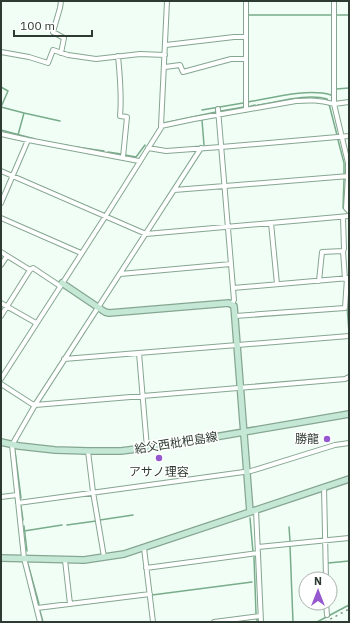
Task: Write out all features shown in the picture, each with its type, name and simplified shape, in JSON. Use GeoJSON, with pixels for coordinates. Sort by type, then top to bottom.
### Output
{"type":"FeatureCollection","features":[{"type":"Feature","properties":{"kind":"street"},"geometry":{"type":"LineString","coordinates":[[60,53],[64,38],[53,32],[61,1]]}},
{"type":"Feature","properties":{"kind":"street"},"geometry":{"type":"LineString","coordinates":[[1,378],[162,126],[167,1]]}},
{"type":"Feature","properties":{"kind":"street"},"geometry":{"type":"LineString","coordinates":[[246,1],[246,110]]}},
{"type":"Feature","properties":{"kind":"street"},"geometry":{"type":"LineString","coordinates":[[334,1],[334,104],[348,163],[349,176],[346,208],[349,210]]}},
{"type":"Feature","properties":{"kind":"street"},"geometry":{"type":"LineString","coordinates":[[166,45],[246,36]]}},
{"type":"Feature","properties":{"kind":"street"},"geometry":{"type":"LineString","coordinates":[[1,52],[29,57],[48,63],[53,50],[68,55],[96,59],[140,54],[165,55]]}},
{"type":"Feature","properties":{"kind":"street"},"geometry":{"type":"LineString","coordinates":[[118,56],[121,80],[120,116],[127,117],[123,157]]}},
{"type":"Feature","properties":{"kind":"street"},"geometry":{"type":"LineString","coordinates":[[165,67],[180,65],[183,72],[231,59],[246,59]]}},
{"type":"Feature","properties":{"kind":"street"},"geometry":{"type":"LineString","coordinates":[[162,126],[194,118],[296,101],[319,100],[334,104],[349,102]]}},
{"type":"Feature","properties":{"kind":"street"},"geometry":{"type":"LineString","coordinates":[[218,109],[234,300],[232,304],[234,306],[235,316],[250,512]]}},
{"type":"Feature","properties":{"kind":"street"},"geometry":{"type":"LineString","coordinates":[[1,134],[140,160]]}},
{"type":"Feature","properties":{"kind":"street"},"geometry":{"type":"LineString","coordinates":[[148,148],[166,151],[349,136]]}},
{"type":"Feature","properties":{"kind":"street"},"geometry":{"type":"LineString","coordinates":[[1,203],[28,140]]}},
{"type":"Feature","properties":{"kind":"street"},"geometry":{"type":"LineString","coordinates":[[40,622],[24,558],[12,445],[64,359],[201,148]]}},
{"type":"Feature","properties":{"kind":"street"},"geometry":{"type":"LineString","coordinates":[[1,171],[146,234],[349,216]]}},
{"type":"Feature","properties":{"kind":"street"},"geometry":{"type":"LineString","coordinates":[[174,190],[349,176]]}},
{"type":"Feature","properties":{"kind":"street"},"geometry":{"type":"LineString","coordinates":[[235,316],[345,308],[347,278],[343,251],[343,217]]}},
{"type":"Feature","properties":{"kind":"street"},"geometry":{"type":"LineString","coordinates":[[1,218],[81,253]]}},
{"type":"Feature","properties":{"kind":"street"},"geometry":{"type":"LineString","coordinates":[[271,223],[277,284]]}},
{"type":"Feature","properties":{"kind":"street"},"geometry":{"type":"LineString","coordinates":[[319,281],[322,252],[343,251]]}},
{"type":"Feature","properties":{"kind":"street"},"geometry":{"type":"LineString","coordinates":[[1,252],[30,270],[33,268],[109,313],[232,304]]}},
{"type":"Feature","properties":{"kind":"street"},"geometry":{"type":"LineString","coordinates":[[1,265],[7,256]]}},
{"type":"Feature","properties":{"kind":"street"},"geometry":{"type":"LineString","coordinates":[[120,274],[231,264]]}},
{"type":"Feature","properties":{"kind":"street"},"geometry":{"type":"LineString","coordinates":[[1,316],[30,270]]}},
{"type":"Feature","properties":{"kind":"street"},"geometry":{"type":"LineString","coordinates":[[233,288],[347,278]]}},
{"type":"Feature","properties":{"kind":"street"},"geometry":{"type":"LineString","coordinates":[[1,302],[36,323]]}},
{"type":"Feature","properties":{"kind":"street"},"geometry":{"type":"LineString","coordinates":[[64,359],[349,336]]}},
{"type":"Feature","properties":{"kind":"street"},"geometry":{"type":"LineString","coordinates":[[139,353],[147,448]]}},
{"type":"Feature","properties":{"kind":"street"},"geometry":{"type":"LineString","coordinates":[[1,384],[35,405],[345,379],[349,377]]}},
{"type":"Feature","properties":{"kind":"street","name":"給父西枇杷島線"},"geometry":{"type":"LineString","coordinates":[[1,442],[12,445],[55,450],[88,452],[121,451],[168,445],[349,414]]}},
{"type":"Feature","properties":{"kind":"street"},"geometry":{"type":"LineString","coordinates":[[18,503],[246,471],[335,445],[349,443]]}},
{"type":"Feature","properties":{"kind":"street"},"geometry":{"type":"LineString","coordinates":[[88,452],[104,558]]}},
{"type":"Feature","properties":{"kind":"street"},"geometry":{"type":"LineString","coordinates":[[1,558],[84,560],[124,554],[349,479]]}},
{"type":"Feature","properties":{"kind":"street"},"geometry":{"type":"LineString","coordinates":[[324,487],[326,571]]}},
{"type":"Feature","properties":{"kind":"street"},"geometry":{"type":"LineString","coordinates":[[1,497],[17,495]]}},
{"type":"Feature","properties":{"kind":"street"},"geometry":{"type":"LineString","coordinates":[[256,510],[261,622]]}},
{"type":"Feature","properties":{"kind":"street"},"geometry":{"type":"LineString","coordinates":[[258,547],[349,538]]}},
{"type":"Feature","properties":{"kind":"street"},"geometry":{"type":"LineString","coordinates":[[144,548],[153,622]]}},
{"type":"Feature","properties":{"kind":"street"},"geometry":{"type":"LineString","coordinates":[[146,568],[258,553]]}},
{"type":"Feature","properties":{"kind":"street"},"geometry":{"type":"LineString","coordinates":[[65,560],[70,604]]}},
{"type":"Feature","properties":{"kind":"street"},"geometry":{"type":"LineString","coordinates":[[37,608],[150,594]]}},
{"type":"Feature","properties":{"kind":"street"},"geometry":{"type":"LineString","coordinates":[[327,611],[327,615]]}},
{"type":"Feature","properties":{"kind":"street"},"geometry":{"type":"LineString","coordinates":[[214,622],[260,616]]}},
{"type":"Feature","properties":{"kind":"waterway"},"geometry":{"type":"LineString","coordinates":[[248,15],[332,15]]}},
{"type":"Feature","properties":{"kind":"waterway"},"geometry":{"type":"LineString","coordinates":[[336,15],[349,15]]}},
{"type":"Feature","properties":{"kind":"waterway"},"geometry":{"type":"LineString","coordinates":[[1,87],[8,91],[1,107]]}},
{"type":"Feature","properties":{"kind":"waterway"},"geometry":{"type":"LineString","coordinates":[[336,89],[349,88]]}},
{"type":"Feature","properties":{"kind":"waterway"},"geometry":{"type":"LineString","coordinates":[[248,102],[301,93],[322,93],[331,95],[332,93]]}},
{"type":"Feature","properties":{"kind":"waterway"},"geometry":{"type":"LineString","coordinates":[[258,105],[302,97],[319,97],[327,99],[328,101]]}},
{"type":"Feature","properties":{"kind":"waterway"},"geometry":{"type":"LineString","coordinates":[[202,110],[243,103]]}},
{"type":"Feature","properties":{"kind":"waterway"},"geometry":{"type":"LineString","coordinates":[[329,104],[337,135]]}},
{"type":"Feature","properties":{"kind":"waterway"},"geometry":{"type":"LineString","coordinates":[[248,107],[255,105]]}},
{"type":"Feature","properties":{"kind":"waterway"},"geometry":{"type":"LineString","coordinates":[[1,107],[24,113],[18,135]]}},
{"type":"Feature","properties":{"kind":"waterway"},"geometry":{"type":"LineString","coordinates":[[221,111],[244,107]]}},
{"type":"Feature","properties":{"kind":"waterway"},"geometry":{"type":"LineString","coordinates":[[164,123],[216,112]]}},
{"type":"Feature","properties":{"kind":"waterway"},"geometry":{"type":"LineString","coordinates":[[24,113],[60,121]]}},
{"type":"Feature","properties":{"kind":"waterway"},"geometry":{"type":"LineString","coordinates":[[202,120],[204,145]]}},
{"type":"Feature","properties":{"kind":"waterway"},"geometry":{"type":"LineString","coordinates":[[1,130],[35,139]]}},
{"type":"Feature","properties":{"kind":"waterway"},"geometry":{"type":"LineString","coordinates":[[338,140],[344,163],[344,174]]}},
{"type":"Feature","properties":{"kind":"waterway"},"geometry":{"type":"LineString","coordinates":[[58,144],[71,146]]}},
{"type":"Feature","properties":{"kind":"waterway"},"geometry":{"type":"LineString","coordinates":[[125,155],[136,157],[145,145]]}},
{"type":"Feature","properties":{"kind":"waterway"},"geometry":{"type":"LineString","coordinates":[[76,147],[104,151]]}},
{"type":"Feature","properties":{"kind":"waterway"},"geometry":{"type":"LineString","coordinates":[[108,152],[121,154]]}},
{"type":"Feature","properties":{"kind":"waterway"},"geometry":{"type":"LineString","coordinates":[[344,178],[343,208],[349,214]]}},
{"type":"Feature","properties":{"kind":"waterway"},"geometry":{"type":"LineString","coordinates":[[348,294],[349,282]]}},
{"type":"Feature","properties":{"kind":"waterway"},"geometry":{"type":"LineString","coordinates":[[347,306],[349,332]]}},
{"type":"Feature","properties":{"kind":"waterway"},"geometry":{"type":"LineString","coordinates":[[15,451],[21,498]]}},
{"type":"Feature","properties":{"kind":"waterway"},"geometry":{"type":"LineString","coordinates":[[21,506],[23,520]]}},
{"type":"Feature","properties":{"kind":"waterway"},"geometry":{"type":"LineString","coordinates":[[100,520],[133,515]]}},
{"type":"Feature","properties":{"kind":"waterway"},"geometry":{"type":"LineString","coordinates":[[250,518],[253,552]]}},
{"type":"Feature","properties":{"kind":"waterway"},"geometry":{"type":"LineString","coordinates":[[67,525],[96,521]]}},
{"type":"Feature","properties":{"kind":"waterway"},"geometry":{"type":"LineString","coordinates":[[24,531],[62,525]]}},
{"type":"Feature","properties":{"kind":"waterway"},"geometry":{"type":"LineString","coordinates":[[24,526],[27,551]]}},
{"type":"Feature","properties":{"kind":"waterway"},"geometry":{"type":"LineString","coordinates":[[289,527],[290,541]]}},
{"type":"Feature","properties":{"kind":"waterway"},"geometry":{"type":"LineString","coordinates":[[290,546],[293,622]]}},
{"type":"Feature","properties":{"kind":"waterway"},"geometry":{"type":"LineString","coordinates":[[254,557],[256,614]]}},
{"type":"Feature","properties":{"kind":"waterway"},"geometry":{"type":"LineString","coordinates":[[328,563],[349,561]]}},
{"type":"Feature","properties":{"kind":"waterway"},"geometry":{"type":"LineString","coordinates":[[28,564],[39,604]]}},
{"type":"Feature","properties":{"kind":"waterway"},"geometry":{"type":"LineString","coordinates":[[152,595],[252,582]]}},
{"type":"Feature","properties":{"kind":"waterway"},"geometry":{"type":"LineString","coordinates":[[317,622],[349,605]]}},
{"type":"Feature","properties":{"kind":"waterway"},"geometry":{"type":"LineString","coordinates":[[40,611],[43,622]]}},
{"type":"Feature","properties":{"kind":"railway"},"geometry":{"type":"LineString","coordinates":[[325,622],[349,609]]}},
{"type":"Feature","properties":{"kind":"place","name":"勝龍"},"geometry":{"type":"Point","coordinates":[327,439]}},
{"type":"Feature","properties":{"kind":"place","name":"アサノ理容"},"geometry":{"type":"Point","coordinates":[159,458]}}]}
